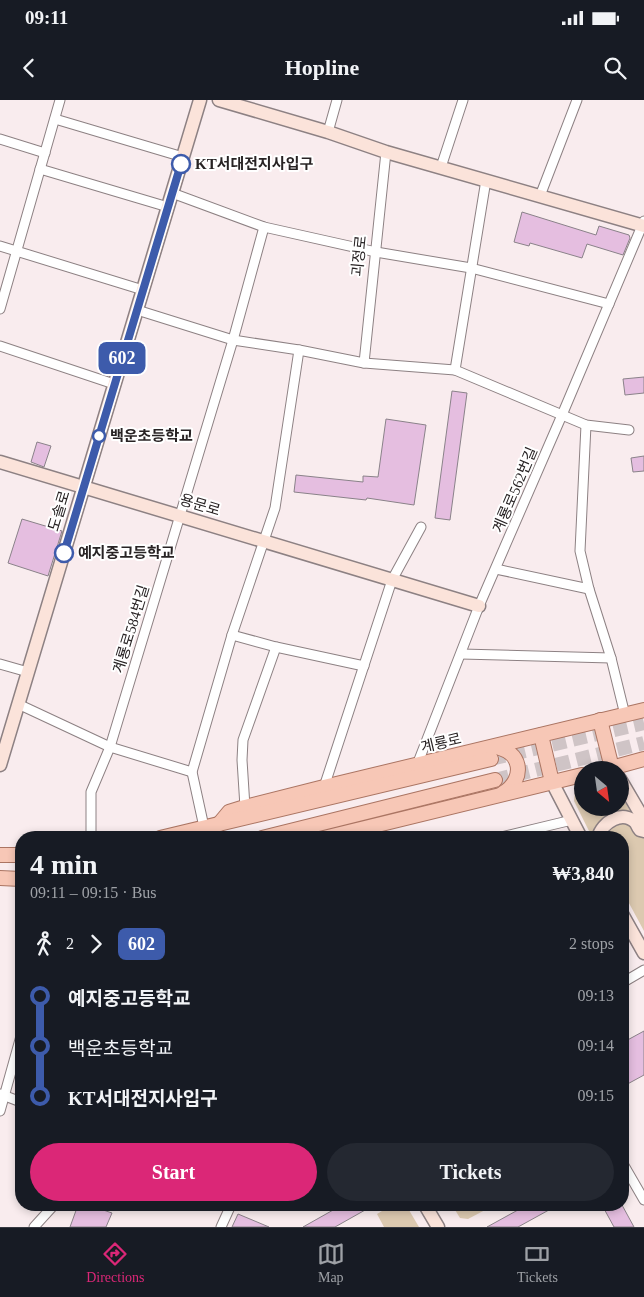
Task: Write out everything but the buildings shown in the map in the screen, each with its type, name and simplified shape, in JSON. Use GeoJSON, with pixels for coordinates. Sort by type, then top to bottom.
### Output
{"type":"FeatureCollection","features":[{"type":"Feature","properties":{"kind":"main road","name":"계룡로"},"geometry":{"type":"LineString","coordinates":[[188,831],[489,754],[541,735],[644,710]]}},
{"type":"Feature","properties":{"kind":"main road"},"geometry":{"type":"LineString","coordinates":[[600,720],[609,761]]}},
{"type":"Feature","properties":{"kind":"main road"},"geometry":{"type":"LineString","coordinates":[[541,735],[552,782]]}},
{"type":"Feature","properties":{"kind":"main road"},"geometry":{"type":"LineString","coordinates":[[489,754],[495,747],[503,748],[515,759],[518,766],[516,782],[498,796]]}},
{"type":"Feature","properties":{"kind":"main road","name":"계룡로"},"geometry":{"type":"LineString","coordinates":[[219,824],[230,812],[245,807],[416,765],[489,754]]}},
{"type":"Feature","properties":{"kind":"main road"},"geometry":{"type":"LineString","coordinates":[[629,765],[644,759]]}},
{"type":"Feature","properties":{"kind":"main road"},"geometry":{"type":"LineString","coordinates":[[353,831],[574,777]]}},
{"type":"Feature","properties":{"kind":"main road"},"geometry":{"type":"LineString","coordinates":[[290,831],[495,780]]}},
{"type":"Feature","properties":{"kind":"main road"},"geometry":{"type":"LineString","coordinates":[[0,854],[15,855]]}},
{"type":"Feature","properties":{"kind":"main road"},"geometry":{"type":"LineString","coordinates":[[0,878],[15,879]]}},
{"type":"Feature","properties":{"kind":"street"},"geometry":{"type":"LineString","coordinates":[[0,309],[60,100]]}},
{"type":"Feature","properties":{"kind":"street","name":"도솔로"},"geometry":{"type":"LineString","coordinates":[[0,765],[200,100]]}},
{"type":"Feature","properties":{"kind":"street"},"geometry":{"type":"LineString","coordinates":[[219,100],[328,132],[386,152],[643,224]]}},
{"type":"Feature","properties":{"kind":"street"},"geometry":{"type":"LineString","coordinates":[[328,132],[337,100]]}},
{"type":"Feature","properties":{"kind":"street"},"geometry":{"type":"LineString","coordinates":[[441,167],[463,100]]}},
{"type":"Feature","properties":{"kind":"street"},"geometry":{"type":"LineString","coordinates":[[540,196],[577,100]]}},
{"type":"Feature","properties":{"kind":"street"},"geometry":{"type":"LineString","coordinates":[[55,119],[183,157]]}},
{"type":"Feature","properties":{"kind":"street"},"geometry":{"type":"LineString","coordinates":[[0,139],[45,153]]}},
{"type":"Feature","properties":{"kind":"street","name":"괴정로"},"geometry":{"type":"LineString","coordinates":[[364,363],[386,152]]}},
{"type":"Feature","properties":{"kind":"street"},"geometry":{"type":"LineString","coordinates":[[40,169],[168,207]]}},
{"type":"Feature","properties":{"kind":"street"},"geometry":{"type":"LineString","coordinates":[[455,370],[486,180]]}},
{"type":"Feature","properties":{"kind":"street"},"geometry":{"type":"LineString","coordinates":[[172,193],[264,227],[376,252],[471,268],[609,304]]}},
{"type":"Feature","properties":{"kind":"street","name":"계룡로562번길"},"geometry":{"type":"LineString","coordinates":[[416,765],[480,606],[643,224]]}},
{"type":"Feature","properties":{"kind":"street","name":"계룡로584번길"},"geometry":{"type":"LineString","coordinates":[[91,831],[92,792],[110,747],[233,340],[264,227]]}},
{"type":"Feature","properties":{"kind":"street"},"geometry":{"type":"LineString","coordinates":[[0,246],[143,290]]}},
{"type":"Feature","properties":{"kind":"street"},"geometry":{"type":"LineString","coordinates":[[137,310],[233,340],[299,350],[364,363],[455,370],[586,425],[630,430]]}},
{"type":"Feature","properties":{"kind":"street"},"geometry":{"type":"LineString","coordinates":[[0,346],[114,384]]}},
{"type":"Feature","properties":{"kind":"street"},"geometry":{"type":"LineString","coordinates":[[204,827],[192,772],[232,635],[275,508],[299,350]]}},
{"type":"Feature","properties":{"kind":"street"},"geometry":{"type":"LineString","coordinates":[[586,425],[580,551],[611,658],[625,715]]}},
{"type":"Feature","properties":{"kind":"street","name":"용문로"},"geometry":{"type":"LineString","coordinates":[[0,462],[480,606]]}},
{"type":"Feature","properties":{"kind":"street"},"geometry":{"type":"LineString","coordinates":[[324,787],[392,580],[421,528]]}},
{"type":"Feature","properties":{"kind":"street"},"geometry":{"type":"LineString","coordinates":[[496,569],[590,589]]}},
{"type":"Feature","properties":{"kind":"street"},"geometry":{"type":"LineString","coordinates":[[232,635],[364,666]]}},
{"type":"Feature","properties":{"kind":"street"},"geometry":{"type":"LineString","coordinates":[[245,807],[242,760],[243,740],[276,646]]}},
{"type":"Feature","properties":{"kind":"street"},"geometry":{"type":"LineString","coordinates":[[461,654],[611,658]]}},
{"type":"Feature","properties":{"kind":"street"},"geometry":{"type":"LineString","coordinates":[[0,664],[28,672]]}},
{"type":"Feature","properties":{"kind":"street"},"geometry":{"type":"LineString","coordinates":[[18,704],[110,747],[192,772]]}},
{"type":"Feature","properties":{"kind":"street"},"geometry":{"type":"LineString","coordinates":[[552,782],[578,831]]}},
{"type":"Feature","properties":{"kind":"street"},"geometry":{"type":"LineString","coordinates":[[629,791],[640,803],[644,820]]}},
{"type":"Feature","properties":{"kind":"street"},"geometry":{"type":"LineString","coordinates":[[601,831],[604,825],[614,819],[626,817],[635,822],[640,830],[644,831]]}},
{"type":"Feature","properties":{"kind":"street"},"geometry":{"type":"LineString","coordinates":[[526,831],[572,820]]}},
{"type":"Feature","properties":{"kind":"street"},"geometry":{"type":"LineString","coordinates":[[629,926],[644,953]]}},
{"type":"Feature","properties":{"kind":"street"},"geometry":{"type":"LineString","coordinates":[[629,979],[644,970]]}},
{"type":"Feature","properties":{"kind":"street"},"geometry":{"type":"LineString","coordinates":[[0,1111],[2,1095],[15,1055]]}},
{"type":"Feature","properties":{"kind":"street"},"geometry":{"type":"LineString","coordinates":[[2,1095],[15,1100]]}},
{"type":"Feature","properties":{"kind":"street"},"geometry":{"type":"LineString","coordinates":[[629,1174],[644,1200]]}},
{"type":"Feature","properties":{"kind":"street"},"geometry":{"type":"LineString","coordinates":[[34,1227],[49,1211]]}},
{"type":"Feature","properties":{"kind":"street"},"geometry":{"type":"LineString","coordinates":[[221,1227],[228,1211]]}},
{"type":"Feature","properties":{"kind":"street"},"geometry":{"type":"LineString","coordinates":[[429,1211],[438,1227]]}},
{"type":"Feature","properties":{"kind":"shaded area"},"geometry":{"type":"Polygon","coordinates":[[[629,809],[644,836],[644,931],[629,903],[629,831],[589,831],[582,816],[629,816],[629,809]]]}},
{"type":"Feature","properties":{"kind":"shaded area"},"geometry":{"type":"Polygon","coordinates":[[[382,1211],[410,1211],[419,1227],[384,1227],[377,1214],[382,1211]]]}},
{"type":"Feature","properties":{"kind":"shaded area"},"geometry":{"type":"Polygon","coordinates":[[[456,1211],[483,1211],[468,1219],[460,1218],[456,1211]]]}},
{"type":"Feature","properties":{"kind":"tunnel"},"geometry":{"type":"LineString","coordinates":[[491,759],[644,723]]}},
{"type":"Feature","properties":{"kind":"tunnel"},"geometry":{"type":"LineString","coordinates":[[495,780],[644,743]]}},
{"type":"Feature","properties":{"kind":"bus line","name":"602"},"geometry":{"type":"LineString","coordinates":[[64,553],[181,164]]}},
{"type":"Feature","properties":{"kind":"place","name":"KT서대전지사입구"},"geometry":{"type":"Point","coordinates":[181,164]}},
{"type":"Feature","properties":{"kind":"place","name":"백운초등학교"},"geometry":{"type":"Point","coordinates":[99,436]}},
{"type":"Feature","properties":{"kind":"place","name":"예지중고등학교"},"geometry":{"type":"Point","coordinates":[64,553]}}]}
